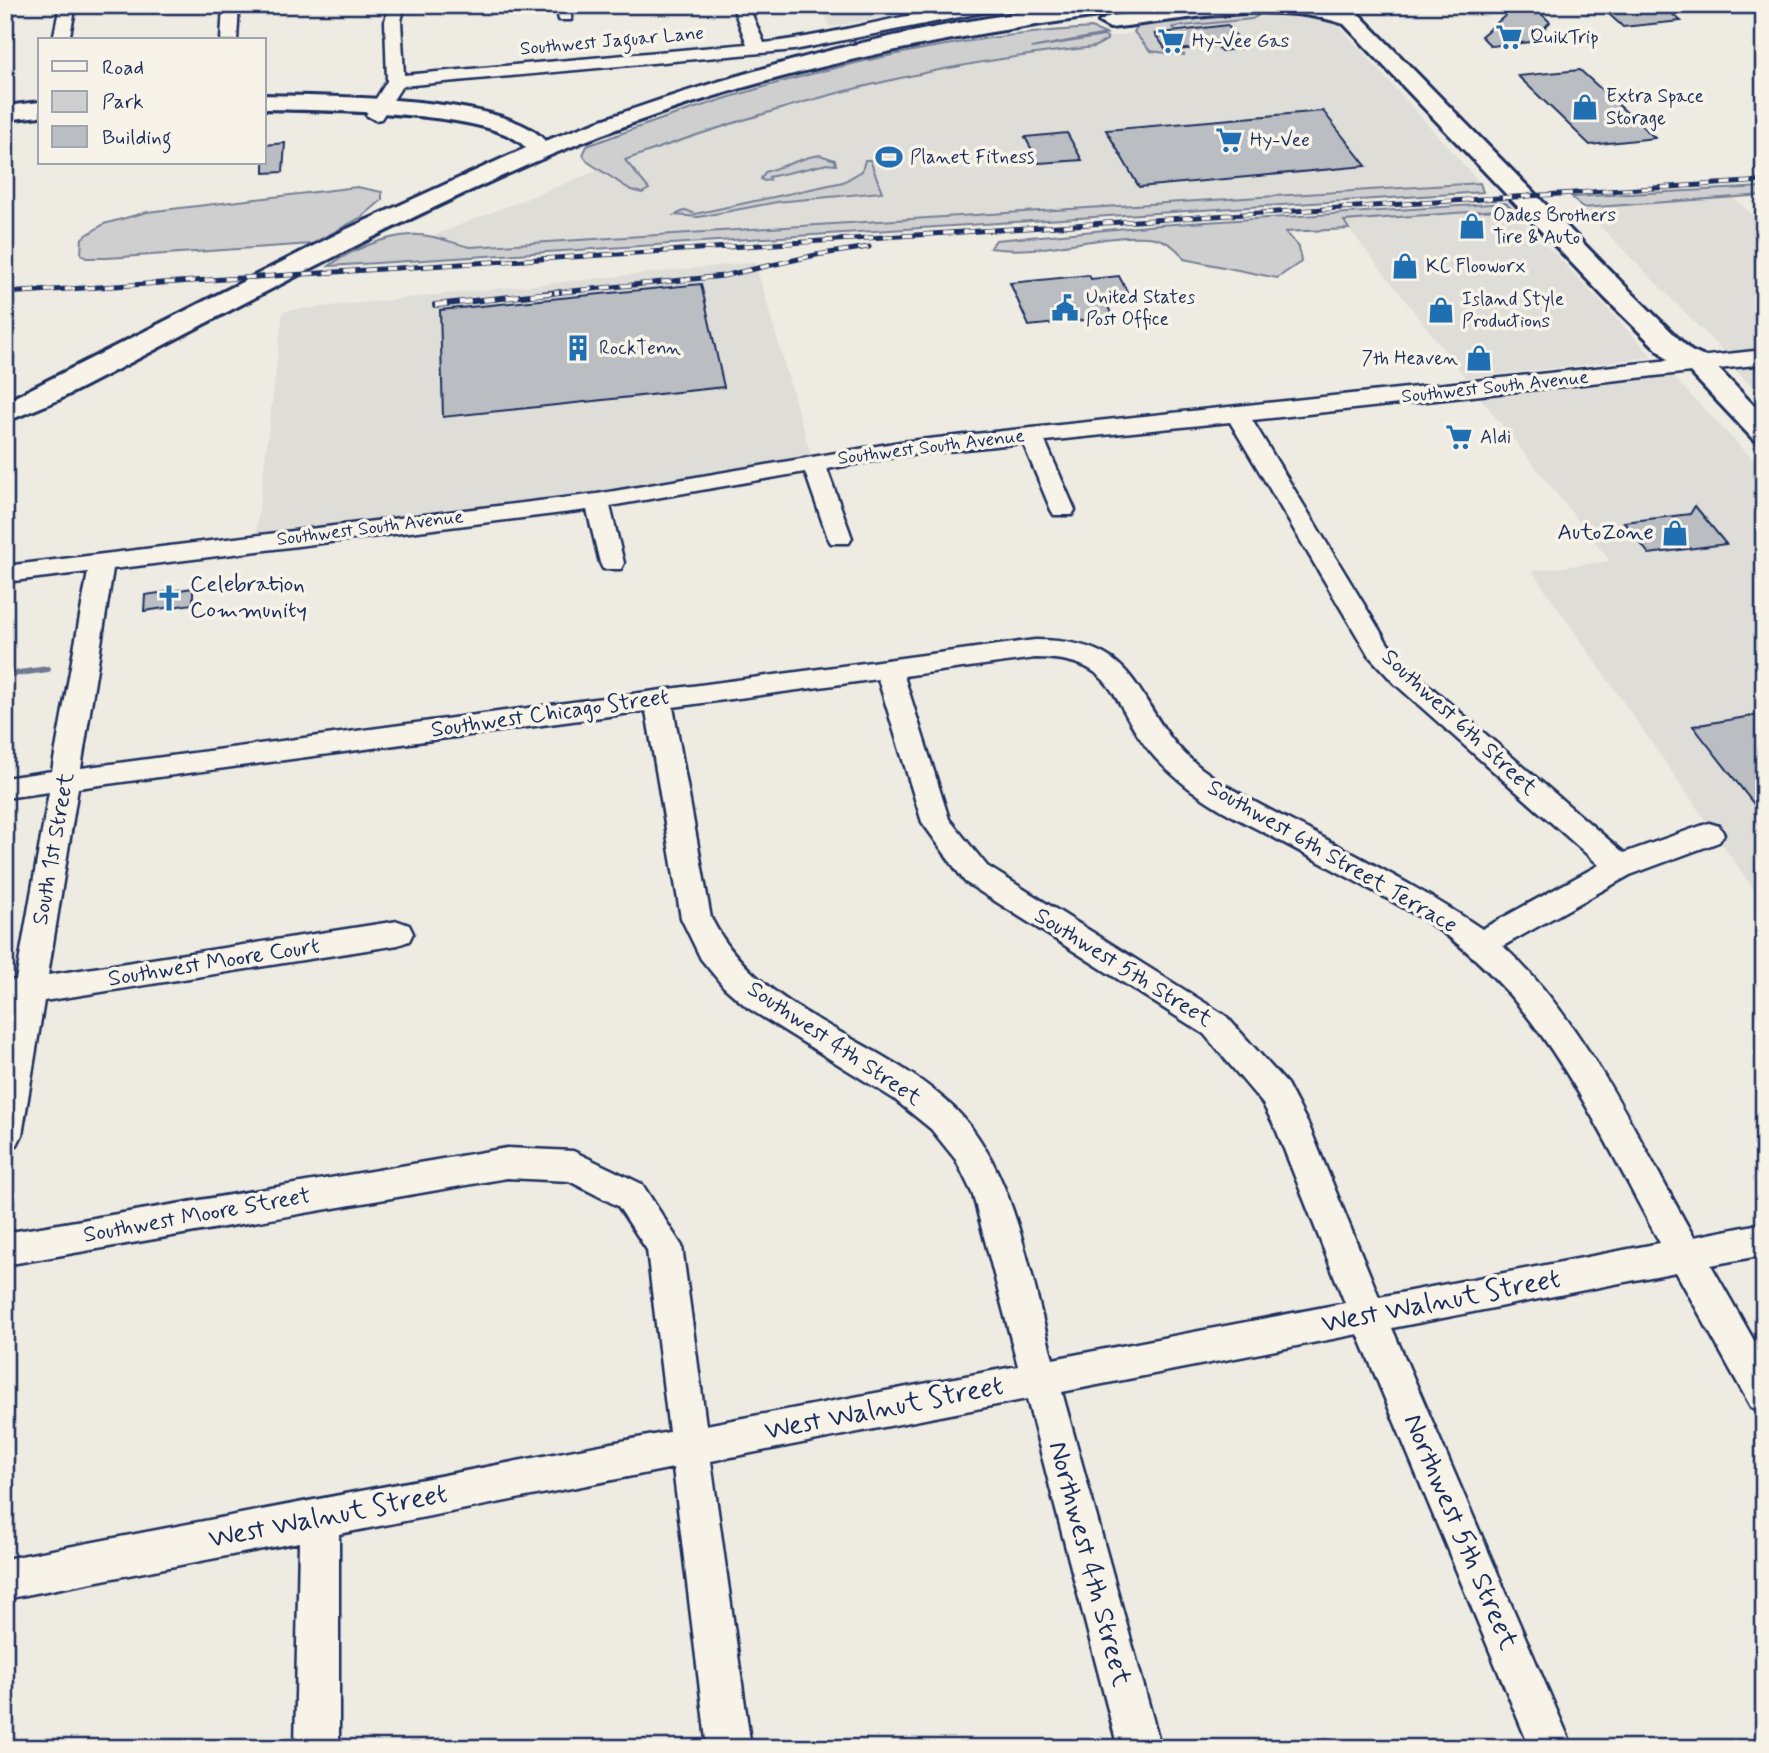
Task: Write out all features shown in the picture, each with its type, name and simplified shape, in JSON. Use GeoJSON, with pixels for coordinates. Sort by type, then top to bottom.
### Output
{"type":"FeatureCollection","features":[{"type":"Feature","properties":{"kind":"main road"},"geometry":{"type":"LineString","coordinates":[[486,176],[503,157],[524,141],[610,125],[678,100],[773,72],[981,24],[1083,8],[1139,5]]}},
{"type":"Feature","properties":{"kind":"main road"},"geometry":{"type":"LineString","coordinates":[[1112,22],[1185,5]]}},
{"type":"Feature","properties":{"kind":"main road"},"geometry":{"type":"LineString","coordinates":[[886,45],[1272,5]]}},
{"type":"Feature","properties":{"kind":"main road"},"geometry":{"type":"LineString","coordinates":[[1280,5],[1350,10],[1403,44],[1702,355],[1699,365]]}},
{"type":"Feature","properties":{"kind":"main road"},"geometry":{"type":"LineString","coordinates":[[1350,10],[1681,357],[1699,365],[1764,433]]}},
{"type":"Feature","properties":{"kind":"main road"},"geometry":{"type":"LineString","coordinates":[[266,102],[378,111],[474,127],[524,141]]}},
{"type":"Feature","properties":{"kind":"main road"},"geometry":{"type":"LineString","coordinates":[[5,113],[38,109]]}},
{"type":"Feature","properties":{"kind":"main road"},"geometry":{"type":"LineString","coordinates":[[266,110],[378,111]]}},
{"type":"Feature","properties":{"kind":"main road"},"geometry":{"type":"LineString","coordinates":[[5,413],[48,394],[375,227],[486,176],[524,141]]}},
{"type":"Feature","properties":{"kind":"street"},"geometry":{"type":"LineString","coordinates":[[61,38],[68,5]]}},
{"type":"Feature","properties":{"kind":"street"},"geometry":{"type":"LineString","coordinates":[[229,38],[231,5]]}},
{"type":"Feature","properties":{"kind":"street"},"geometry":{"type":"LineString","coordinates":[[378,111],[396,81],[393,21],[397,5]]}},
{"type":"Feature","properties":{"kind":"street"},"geometry":{"type":"LineString","coordinates":[[740,5],[758,48]]}},
{"type":"Feature","properties":{"kind":"street","name":"Southwest Jaguar Lane"},"geometry":{"type":"LineString","coordinates":[[396,81],[794,45],[995,5]]}},
{"type":"Feature","properties":{"kind":"street","name":"Southwest South Avenue"},"geometry":{"type":"LineString","coordinates":[[5,574],[597,501],[900,449],[1764,357]]}},
{"type":"Feature","properties":{"kind":"street","name":"Southwest 6th Street"},"geometry":{"type":"LineString","coordinates":[[1237,414],[1378,650],[1403,677],[1620,866]]}},
{"type":"Feature","properties":{"kind":"street"},"geometry":{"type":"LineString","coordinates":[[1031,435],[1063,510]]}},
{"type":"Feature","properties":{"kind":"street"},"geometry":{"type":"LineString","coordinates":[[813,463],[840,538]]}},
{"type":"Feature","properties":{"kind":"street"},"geometry":{"type":"LineString","coordinates":[[597,501],[612,563]]}},
{"type":"Feature","properties":{"kind":"street","name":"South 1st Street"},"geometry":{"type":"LineString","coordinates":[[5,1135],[18,993],[66,779],[102,562]]}},
{"type":"Feature","properties":{"kind":"street","name":"Southwest Chicago Street"},"geometry":{"type":"LineString","coordinates":[[5,788],[1035,649]]}},
{"type":"Feature","properties":{"kind":"street","name":"Southwest 6th Street Terrace"},"geometry":{"type":"LineString","coordinates":[[1035,649],[1067,649],[1098,662],[1123,682],[1161,747],[1189,774],[1227,800],[1426,906],[1481,944],[1516,978],[1563,1039],[1764,1394]]}},
{"type":"Feature","properties":{"kind":"street","name":"Southwest 5th Street"},"geometry":{"type":"LineString","coordinates":[[889,670],[936,821],[976,874],[1215,1025],[1268,1085],[1292,1126],[1369,1317]]}},
{"type":"Feature","properties":{"kind":"street","name":"Southwest 4th Street"},"geometry":{"type":"LineString","coordinates":[[658,699],[696,918],[712,950],[735,978],[759,999],[906,1089],[943,1119],[968,1150],[990,1195],[1038,1380]]}},
{"type":"Feature","properties":{"kind":"street"},"geometry":{"type":"LineString","coordinates":[[1481,944],[1620,866],[1672,844],[1709,834]]}},
{"type":"Feature","properties":{"kind":"street","name":"Southwest Moore Court"},"geometry":{"type":"LineString","coordinates":[[18,993],[398,933]]}},
{"type":"Feature","properties":{"kind":"street","name":"Southwest Moore Street"},"geometry":{"type":"LineString","coordinates":[[5,1249],[508,1163],[573,1166],[630,1195],[664,1246],[729,1748]]}},
{"type":"Feature","properties":{"kind":"street","name":"West Walnut Street"},"geometry":{"type":"LineString","coordinates":[[5,1579],[319,1520],[691,1445],[1369,1317],[1764,1238]]}},
{"type":"Feature","properties":{"kind":"street","name":"Northwest 5th Street"},"geometry":{"type":"LineString","coordinates":[[1369,1317],[1552,1748]]}},
{"type":"Feature","properties":{"kind":"street","name":"Northwest 4th Street"},"geometry":{"type":"LineString","coordinates":[[1038,1380],[1140,1748]]}},
{"type":"Feature","properties":{"kind":"street"},"geometry":{"type":"LineString","coordinates":[[317,1748],[319,1520]]}},
{"type":"Feature","properties":{"kind":"shaded area"},"geometry":{"type":"Polygon","coordinates":[[[820,5],[953,5],[830,27],[820,5]]]}},
{"type":"Feature","properties":{"kind":"shaded area"},"geometry":{"type":"Polygon","coordinates":[[[1291,14],[1323,17],[1337,23],[1480,183],[392,252],[634,156],[717,126],[831,93],[992,57],[1180,25],[1291,14]]]}},
{"type":"Feature","properties":{"kind":"shaded area"},"geometry":{"type":"Polygon","coordinates":[[[1732,197],[1764,225],[1764,352],[1728,356],[1582,208],[1732,197]]]}},
{"type":"Feature","properties":{"kind":"shaded area"},"geometry":{"type":"Polygon","coordinates":[[[1512,209],[1653,357],[1466,378],[1343,221],[1512,209]]]}},
{"type":"Feature","properties":{"kind":"shaded area"},"geometry":{"type":"Polygon","coordinates":[[[755,262],[813,463],[255,542],[283,311],[755,262]]]}},
{"type":"Feature","properties":{"kind":"shaded area"},"geometry":{"type":"Polygon","coordinates":[[[1764,360],[1764,398],[1735,370],[1764,360]]]}},
{"type":"Feature","properties":{"kind":"shaded area"},"geometry":{"type":"Polygon","coordinates":[[[1673,377],[1764,471],[1764,904],[1532,571],[1610,561],[1478,395],[1673,377]]]}},
{"type":"Feature","properties":{"kind":"green space"},"geometry":{"type":"Polygon","coordinates":[[[1246,13],[1259,15],[1252,19],[1173,27],[1176,32],[1155,34],[1167,50],[1185,55],[1150,51],[1134,32],[1138,25],[1148,21],[1246,13]]]}},
{"type":"Feature","properties":{"kind":"green space"},"geometry":{"type":"Polygon","coordinates":[[[1091,28],[1106,34],[1031,48],[1104,36],[1107,40],[1094,47],[972,64],[856,88],[741,121],[625,160],[649,189],[642,193],[631,190],[588,162],[583,155],[587,146],[648,124],[772,84],[835,68],[962,42],[1091,28]]]}},
{"type":"Feature","properties":{"kind":"green space"},"geometry":{"type":"Polygon","coordinates":[[[820,155],[835,160],[836,165],[827,164],[769,177],[770,180],[761,179],[765,172],[820,155]]]}},
{"type":"Feature","properties":{"kind":"green space"},"geometry":{"type":"Polygon","coordinates":[[[865,160],[870,160],[882,192],[777,202],[699,217],[675,215],[686,210],[695,214],[843,182],[862,171],[865,160]]]}},
{"type":"Feature","properties":{"kind":"green space"},"geometry":{"type":"Polygon","coordinates":[[[1480,183],[1483,192],[329,266],[368,245],[410,235],[433,237],[470,247],[1480,183]]]}},
{"type":"Feature","properties":{"kind":"green space"},"geometry":{"type":"Polygon","coordinates":[[[357,187],[382,192],[382,200],[362,217],[312,244],[107,258],[86,258],[81,254],[82,238],[104,224],[147,212],[357,187]]]}},
{"type":"Feature","properties":{"kind":"green space"},"geometry":{"type":"Polygon","coordinates":[[[1764,187],[1764,195],[1582,208],[1572,197],[1764,187]]]}},
{"type":"Feature","properties":{"kind":"green space"},"geometry":{"type":"Polygon","coordinates":[[[1506,203],[1512,209],[1344,221],[1349,229],[1285,232],[1299,247],[1301,262],[1277,278],[1184,259],[1169,244],[1148,237],[1029,249],[990,248],[996,240],[1159,225],[1506,203]]]}},
{"type":"Feature","properties":{"kind":"building"},"geometry":{"type":"Polygon","coordinates":[[[1518,5],[1532,5],[1550,22],[1531,42],[1491,46],[1481,36],[1518,5]]]}},
{"type":"Feature","properties":{"kind":"building"},"geometry":{"type":"Polygon","coordinates":[[[1599,5],[1661,5],[1681,21],[1623,27],[1599,5]]]}},
{"type":"Feature","properties":{"kind":"building"},"geometry":{"type":"Polygon","coordinates":[[[1227,25],[1246,48],[1221,51],[1217,46],[1167,51],[1155,34],[1227,25]]]}},
{"type":"Feature","properties":{"kind":"building","name":"Extra Space Storage"},"geometry":{"type":"Polygon","coordinates":[[[1580,70],[1655,138],[1590,145],[1518,76],[1580,70]]]}},
{"type":"Feature","properties":{"kind":"building","name":"Hy-Vee"},"geometry":{"type":"Polygon","coordinates":[[[1323,111],[1366,166],[1139,187],[1106,130],[1323,111]]]}},
{"type":"Feature","properties":{"kind":"building"},"geometry":{"type":"Polygon","coordinates":[[[1067,133],[1082,160],[1039,163],[1025,137],[1067,133]]]}},
{"type":"Feature","properties":{"kind":"building"},"geometry":{"type":"Polygon","coordinates":[[[285,143],[283,172],[264,173],[266,145],[285,143]]]}},
{"type":"Feature","properties":{"kind":"building","name":"United States Post Office"},"geometry":{"type":"Polygon","coordinates":[[[1089,275],[1091,279],[1119,276],[1130,297],[1104,299],[1113,317],[1029,326],[1010,283],[1089,275]]]}},
{"type":"Feature","properties":{"kind":"building","name":"RockTenn"},"geometry":{"type":"Polygon","coordinates":[[[701,284],[724,387],[443,417],[440,310],[701,284]]]}},
{"type":"Feature","properties":{"kind":"building","name":"AutoZone"},"geometry":{"type":"Polygon","coordinates":[[[1695,506],[1726,544],[1649,554],[1624,522],[1690,514],[1695,506]]]}},
{"type":"Feature","properties":{"kind":"building","name":"Celebration Community"},"geometry":{"type":"Polygon","coordinates":[[[193,588],[193,604],[144,611],[145,595],[193,588]]]}},
{"type":"Feature","properties":{"kind":"building"},"geometry":{"type":"Polygon","coordinates":[[[1764,714],[1764,817],[1693,726],[1764,714]]]}},
{"type":"Feature","properties":{"kind":"waterway"},"geometry":{"type":"LineString","coordinates":[[5,675],[48,669]]}},
{"type":"Feature","properties":{"kind":"railway"},"geometry":{"type":"LineString","coordinates":[[13,292],[5,293],[1764,181]]}},
{"type":"Feature","properties":{"kind":"railway"},"geometry":{"type":"LineString","coordinates":[[542,294],[723,276],[816,255],[869,247]]}},
{"type":"Feature","properties":{"kind":"railway"},"geometry":{"type":"LineString","coordinates":[[435,305],[559,292]]}},
{"type":"Feature","properties":{"kind":"place","name":"QuikTrip"},"geometry":{"type":"Point","coordinates":[1509,37]}},
{"type":"Feature","properties":{"kind":"place","name":"Hy-Vee Gas"},"geometry":{"type":"Point","coordinates":[1171,41]}},
{"type":"Feature","properties":{"kind":"place","name":"Extra Space Storage"},"geometry":{"type":"Point","coordinates":[1585,107]}},
{"type":"Feature","properties":{"kind":"place","name":"Hy-Vee"},"geometry":{"type":"Point","coordinates":[1229,140]}},
{"type":"Feature","properties":{"kind":"place","name":"Planet Fitness"},"geometry":{"type":"Point","coordinates":[889,157]}},
{"type":"Feature","properties":{"kind":"place","name":"Oades Brothers Tire & Auto"},"geometry":{"type":"Point","coordinates":[1472,226]}},
{"type":"Feature","properties":{"kind":"place","name":"KC Flooworx"},"geometry":{"type":"Point","coordinates":[1405,266]}},
{"type":"Feature","properties":{"kind":"place","name":"United States Post Office"},"geometry":{"type":"Point","coordinates":[1065,308]}},
{"type":"Feature","properties":{"kind":"place","name":"Island Style Productions"},"geometry":{"type":"Point","coordinates":[1441,310]}},
{"type":"Feature","properties":{"kind":"place","name":"RockTenn"},"geometry":{"type":"Point","coordinates":[578,348]}},
{"type":"Feature","properties":{"kind":"place","name":"7th Heaven"},"geometry":{"type":"Point","coordinates":[1479,358]}},
{"type":"Feature","properties":{"kind":"place","name":"Aldi"},"geometry":{"type":"Point","coordinates":[1459,437]}},
{"type":"Feature","properties":{"kind":"place","name":"AutoZone"},"geometry":{"type":"Point","coordinates":[1675,533]}},
{"type":"Feature","properties":{"kind":"place","name":"Celebration Community"},"geometry":{"type":"Point","coordinates":[169,598]}}]}
